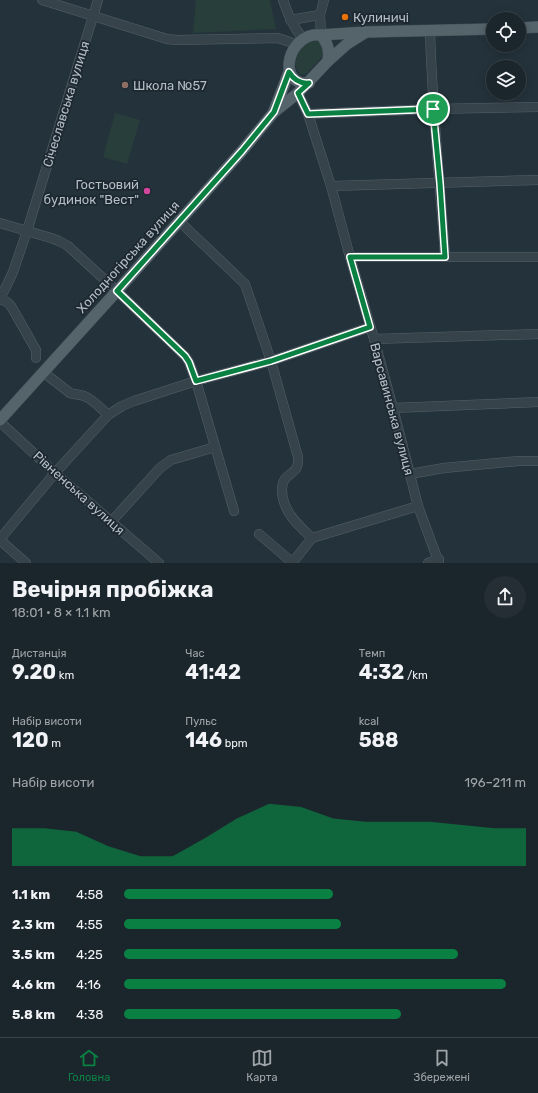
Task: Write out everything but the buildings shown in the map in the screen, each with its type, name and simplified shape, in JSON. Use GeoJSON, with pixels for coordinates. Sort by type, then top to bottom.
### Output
{"type":"FeatureCollection","features":[{"type":"Feature","properties":{"kind":"main road"},"geometry":{"type":"LineString","coordinates":[[526,28],[538,28]]}},
{"type":"Feature","properties":{"kind":"main road"},"geometry":{"type":"LineString","coordinates":[[366,32],[347,44],[328,61],[309,83],[299,82],[292,77],[289,72],[290,57],[300,42],[308,36],[315,34],[321,35],[366,32],[486,29]]}},
{"type":"Feature","properties":{"kind":"main road"},"geometry":{"type":"LineString","coordinates":[[321,35],[327,42],[329,51],[328,61]]}},
{"type":"Feature","properties":{"kind":"main road","name":"Холодногірська вулиця"},"geometry":{"type":"LineString","coordinates":[[274,112],[289,72]]}},
{"type":"Feature","properties":{"kind":"main road","name":"Холодногірська вулиця"},"geometry":{"type":"LineString","coordinates":[[0,421],[242,151],[274,112],[309,83]]}},
{"type":"Feature","properties":{"kind":"street"},"geometry":{"type":"LineString","coordinates":[[42,0],[172,40],[278,38],[290,42],[300,42],[282,0]]}},
{"type":"Feature","properties":{"kind":"street","name":"Січеславська вулиця"},"geometry":{"type":"LineString","coordinates":[[0,298],[13,272],[27,231],[98,0]]}},
{"type":"Feature","properties":{"kind":"street"},"geometry":{"type":"LineString","coordinates":[[321,35],[320,15],[324,0]]}},
{"type":"Feature","properties":{"kind":"street"},"geometry":{"type":"LineString","coordinates":[[290,20],[320,15]]}},
{"type":"Feature","properties":{"kind":"street"},"geometry":{"type":"LineString","coordinates":[[430,31],[433,109],[445,257]]}},
{"type":"Feature","properties":{"kind":"street","name":"Варсавинська вулиця"},"geometry":{"type":"LineString","coordinates":[[298,93],[308,114],[332,186],[350,257],[393,408],[418,506],[439,561]]}},
{"type":"Feature","properties":{"kind":"street"},"geometry":{"type":"LineString","coordinates":[[308,114],[538,107]]}},
{"type":"Feature","properties":{"kind":"street"},"geometry":{"type":"LineString","coordinates":[[332,186],[538,180]]}},
{"type":"Feature","properties":{"kind":"street"},"geometry":{"type":"LineString","coordinates":[[179,221],[243,280],[245,284],[271,361],[298,457],[299,463],[297,468],[283,482],[283,500],[290,516],[312,538]]}},
{"type":"Feature","properties":{"kind":"street"},"geometry":{"type":"LineString","coordinates":[[0,223],[51,238],[68,246],[185,356],[189,362],[196,381],[234,511]]}},
{"type":"Feature","properties":{"kind":"street"},"geometry":{"type":"LineString","coordinates":[[350,257],[538,257]]}},
{"type":"Feature","properties":{"kind":"street"},"geometry":{"type":"LineString","coordinates":[[0,298],[11,306],[36,350],[36,358]]}},
{"type":"Feature","properties":{"kind":"street"},"geometry":{"type":"LineString","coordinates":[[26,563],[0,539],[55,474],[108,415],[122,406],[134,401],[196,381],[271,361],[370,327]]}},
{"type":"Feature","properties":{"kind":"street"},"geometry":{"type":"LineString","coordinates":[[374,339],[538,334]]}},
{"type":"Feature","properties":{"kind":"street"},"geometry":{"type":"LineString","coordinates":[[43,372],[70,393],[86,397],[108,415]]}},
{"type":"Feature","properties":{"kind":"street"},"geometry":{"type":"LineString","coordinates":[[393,408],[538,402]]}},
{"type":"Feature","properties":{"kind":"street","name":"Рівненська вулиця"},"geometry":{"type":"LineString","coordinates":[[0,421],[55,474],[159,563]]}},
{"type":"Feature","properties":{"kind":"street"},"geometry":{"type":"LineString","coordinates":[[111,522],[160,468],[171,460],[215,447]]}},
{"type":"Feature","properties":{"kind":"street"},"geometry":{"type":"LineString","coordinates":[[410,474],[444,468],[519,461],[538,461]]}},
{"type":"Feature","properties":{"kind":"street"},"geometry":{"type":"LineString","coordinates":[[259,534],[292,563],[312,538],[418,506]]}},
{"type":"Feature","properties":{"kind":"street"},"geometry":{"type":"LineString","coordinates":[[428,563],[439,561]]}},
{"type":"Feature","properties":{"kind":"green space"},"geometry":{"type":"Polygon","coordinates":[[[196,0],[270,0],[276,29],[193,33],[196,0]]]}},
{"type":"Feature","properties":{"kind":"green space"},"geometry":{"type":"Polygon","coordinates":[[[318,39],[324,45],[324,55],[307,73],[304,75],[300,74],[295,63],[300,49],[308,41],[318,39]]]}},
{"type":"Feature","properties":{"kind":"green space"},"geometry":{"type":"Polygon","coordinates":[[[115,113],[140,120],[127,164],[103,157],[115,113]]]}},
{"type":"Feature","properties":{"kind":"place","name":"Кулиничі"},"geometry":{"type":"Point","coordinates":[345,17]}},
{"type":"Feature","properties":{"kind":"place","name":"Школа №57"},"geometry":{"type":"Point","coordinates":[125,85]}},
{"type":"Feature","properties":{"kind":"place","name":"Гостьовий будинок \"Вест\""},"geometry":{"type":"Point","coordinates":[147,191]}},
{"type":"Feature","properties":{"kind":"route"},"geometry":{"type":"LineString","coordinates":[[289,72],[292,77],[299,82],[309,83],[298,93],[308,114],[433,109],[445,257],[350,257],[370,327],[271,361],[196,381],[189,362],[185,356],[117,291],[242,151],[274,112],[289,72]]}}]}
